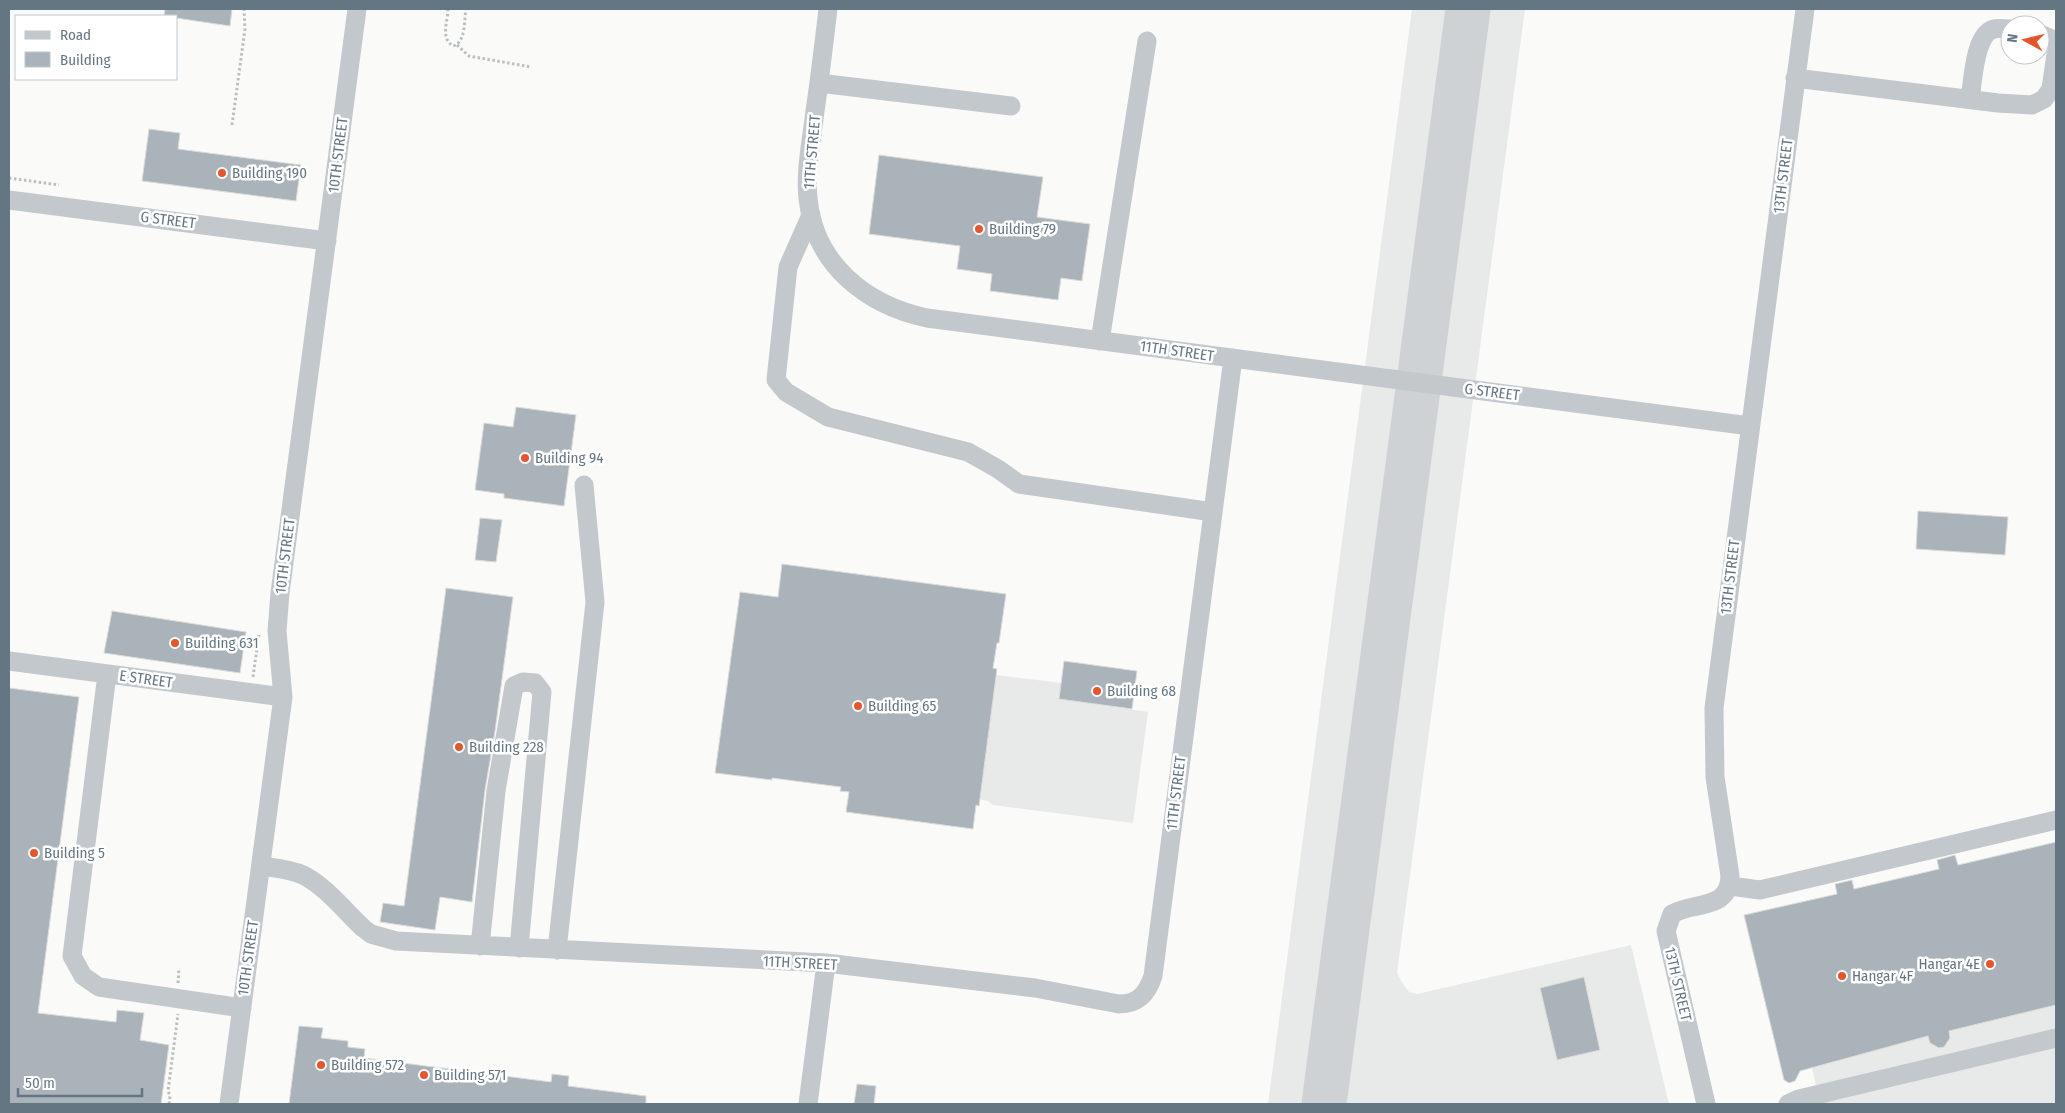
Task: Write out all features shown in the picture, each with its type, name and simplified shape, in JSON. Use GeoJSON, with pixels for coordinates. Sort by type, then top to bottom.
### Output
{"type":"FeatureCollection","features":[{"type":"Feature","properties":{"kind":"street","name":"10TH STREET"},"geometry":{"type":"LineString","coordinates":[[229,1104],[283,697],[277,631],[280,593],[357,9]]}},
{"type":"Feature","properties":{"kind":"street","name":"11TH STREET"},"geometry":{"type":"LineString","coordinates":[[261,866],[287,870],[306,876],[372,934],[396,941],[826,963],[1035,988],[1119,1004],[1133,1002],[1146,993],[1153,976],[1233,358],[927,318],[895,309],[862,291],[846,278],[819,238],[811,216],[807,182],[828,9]]}},
{"type":"Feature","properties":{"kind":"street","name":"13TH STREET"},"geometry":{"type":"LineString","coordinates":[[1706,1104],[1666,931],[1672,914],[1716,901],[1724,896],[1730,886],[1716,777],[1714,708],[1805,9]]}},
{"type":"Feature","properties":{"kind":"street"},"geometry":{"type":"LineString","coordinates":[[1970,99],[1978,49],[1983,36],[1993,29],[2000,29]]}},
{"type":"Feature","properties":{"kind":"street"},"geometry":{"type":"LineString","coordinates":[[1100,340],[1148,41]]}},
{"type":"Feature","properties":{"kind":"street"},"geometry":{"type":"LineString","coordinates":[[1795,78],[2021,106],[2032,105],[2044,99],[2051,89],[2056,54]]}},
{"type":"Feature","properties":{"kind":"street"},"geometry":{"type":"LineString","coordinates":[[819,83],[1011,106]]}},
{"type":"Feature","properties":{"kind":"street","name":"G STREET"},"geometry":{"type":"LineString","coordinates":[[9,200],[327,241]]}},
{"type":"Feature","properties":{"kind":"street"},"geometry":{"type":"LineString","coordinates":[[811,216],[788,267],[776,380],[786,392],[828,417],[968,452],[998,469],[1019,484],[1213,512]]}},
{"type":"Feature","properties":{"kind":"street","name":"G STREET"},"geometry":{"type":"LineString","coordinates":[[1233,358],[1750,426]]}},
{"type":"Feature","properties":{"kind":"street"},"geometry":{"type":"LineString","coordinates":[[557,950],[595,602],[584,485]]}},
{"type":"Feature","properties":{"kind":"street","name":"E STREET"},"geometry":{"type":"LineString","coordinates":[[9,661],[283,697]]}},
{"type":"Feature","properties":{"kind":"street"},"geometry":{"type":"LineString","coordinates":[[107,674],[72,956],[83,976],[99,987],[242,1008]]}},
{"type":"Feature","properties":{"kind":"street"},"geometry":{"type":"LineString","coordinates":[[480,946],[496,791],[514,686],[523,682],[534,683],[542,692],[519,948]]}},
{"type":"Feature","properties":{"kind":"street"},"geometry":{"type":"LineString","coordinates":[[1730,886],[1760,890],[2056,820]]}},
{"type":"Feature","properties":{"kind":"street"},"geometry":{"type":"LineString","coordinates":[[808,1104],[826,963]]}},
{"type":"Feature","properties":{"kind":"street"},"geometry":{"type":"LineString","coordinates":[[1788,1104],[1799,1099],[2056,1038]]}},
{"type":"Feature","properties":{"kind":"path"},"geometry":{"type":"LineString","coordinates":[[232,125],[245,29],[244,9]]}},
{"type":"Feature","properties":{"kind":"path"},"geometry":{"type":"LineString","coordinates":[[448,9],[445,36],[448,43],[453,46],[457,45],[469,56],[531,66]]}},
{"type":"Feature","properties":{"kind":"path"},"geometry":{"type":"LineString","coordinates":[[457,45],[461,40],[466,9]]}},
{"type":"Feature","properties":{"kind":"path"},"geometry":{"type":"LineString","coordinates":[[9,178],[59,185]]}},
{"type":"Feature","properties":{"kind":"path"},"geometry":{"type":"LineString","coordinates":[[169,1104],[170,1096],[168,1091],[178,1008],[176,991],[180,968]]}},
{"type":"Feature","properties":{"kind":"shaded area"},"geometry":{"type":"Polygon","coordinates":[[[1412,9],[1525,9],[1397,973],[1409,992],[1417,994],[1631,945],[1669,1104],[1268,1104],[1412,9]],[[1584,978],[1540,988],[1557,1060],[1600,1050],[1584,978]]]}},
{"type":"Feature","properties":{"kind":"shaded area"},"geometry":{"type":"Polygon","coordinates":[[[996,675],[1062,683],[1060,699],[1148,712],[1133,823],[993,805],[988,801],[979,799],[996,675]]]}},
{"type":"Feature","properties":{"kind":"shaded area"},"geometry":{"type":"Polygon","coordinates":[[[2056,1005],[2056,1104],[1820,1104],[1812,1068],[1928,1036],[1930,1042],[1939,1048],[1948,1041],[1949,1031],[2056,1005]]]}},
{"type":"Feature","properties":{"kind":"building"},"geometry":{"type":"Polygon","coordinates":[[[165,9],[232,9],[230,26],[178,18],[178,15],[164,15],[165,9]]]}},
{"type":"Feature","properties":{"kind":"building","name":"Building 190"},"geometry":{"type":"Polygon","coordinates":[[[149,129],[180,133],[178,149],[301,165],[296,201],[142,181],[149,129]]]}},
{"type":"Feature","properties":{"kind":"building","name":"Building 79"},"geometry":{"type":"Polygon","coordinates":[[[879,155],[1043,177],[1037,217],[1090,224],[1082,281],[1061,278],[1058,300],[990,291],[992,274],[957,269],[960,246],[869,234],[879,155]]]}},
{"type":"Feature","properties":{"kind":"building","name":"Building 94"},"geometry":{"type":"Polygon","coordinates":[[[516,407],[576,415],[564,506],[504,498],[504,494],[475,490],[484,423],[513,427],[516,407]]]}},
{"type":"Feature","properties":{"kind":"building"},"geometry":{"type":"Polygon","coordinates":[[[1918,511],[2008,517],[2005,555],[1916,549],[1918,511]]]}},
{"type":"Feature","properties":{"kind":"building"},"geometry":{"type":"Polygon","coordinates":[[[480,518],[502,520],[496,562],[475,560],[480,518]]]}},
{"type":"Feature","properties":{"kind":"building","name":"Building 65"},"geometry":{"type":"Polygon","coordinates":[[[782,564],[1006,594],[999,643],[997,643],[993,668],[997,669],[979,806],[976,805],[973,829],[846,812],[849,792],[840,791],[841,787],[715,773],[740,592],[778,597],[782,564]]]}},
{"type":"Feature","properties":{"kind":"building","name":"Building 228"},"geometry":{"type":"Polygon","coordinates":[[[446,588],[513,597],[485,790],[472,902],[440,897],[435,930],[380,922],[383,903],[404,906],[446,588]]]}},
{"type":"Feature","properties":{"kind":"building","name":"Building 631"},"geometry":{"type":"Polygon","coordinates":[[[112,611],[246,632],[240,673],[104,653],[112,611]]]}},
{"type":"Feature","properties":{"kind":"building","name":"Building 68"},"geometry":{"type":"Polygon","coordinates":[[[1064,661],[1137,671],[1132,709],[1059,699],[1064,661]]]}},
{"type":"Feature","properties":{"kind":"building"},"geometry":{"type":"Polygon","coordinates":[[[9,688],[79,697],[38,1013],[116,1022],[117,1010],[144,1013],[140,1040],[169,1045],[161,1104],[9,1104],[9,688]]]}},
{"type":"Feature","properties":{"kind":"building"},"geometry":{"type":"Polygon","coordinates":[[[2056,842],[2056,1005],[1949,1031],[1950,1038],[1944,1047],[1939,1048],[1930,1043],[1928,1036],[1800,1071],[1795,1081],[1789,1083],[1784,1080],[1744,915],[1837,894],[1835,884],[1852,880],[1854,889],[1939,869],[1937,860],[1955,855],[1958,865],[2056,842]]]}},
{"type":"Feature","properties":{"kind":"building"},"geometry":{"type":"Polygon","coordinates":[[[1584,977],[1600,1050],[1557,1060],[1540,988],[1584,977]]]}},
{"type":"Feature","properties":{"kind":"building","name":"Building 571"},"geometry":{"type":"Polygon","coordinates":[[[299,1026],[323,1028],[321,1038],[348,1041],[348,1047],[365,1049],[364,1058],[551,1082],[552,1074],[569,1076],[568,1086],[646,1096],[646,1104],[289,1104],[299,1026]]]}},
{"type":"Feature","properties":{"kind":"building"},"geometry":{"type":"Polygon","coordinates":[[[857,1084],[876,1086],[874,1104],[854,1104],[857,1084]]]}},
{"type":"Feature","properties":{"kind":"taxiway"},"geometry":{"type":"LineString","coordinates":[[1324,1104],[1468,9]]}},
{"type":"Feature","properties":{"kind":"place","name":"Building 190"},"geometry":{"type":"Point","coordinates":[222,173]}},
{"type":"Feature","properties":{"kind":"place","name":"Building 79"},"geometry":{"type":"Point","coordinates":[979,229]}},
{"type":"Feature","properties":{"kind":"place","name":"Building 94"},"geometry":{"type":"Point","coordinates":[525,458]}},
{"type":"Feature","properties":{"kind":"place","name":"Building 631"},"geometry":{"type":"Point","coordinates":[175,643]}},
{"type":"Feature","properties":{"kind":"place","name":"Building 68"},"geometry":{"type":"Point","coordinates":[1097,691]}},
{"type":"Feature","properties":{"kind":"place","name":"Building 65"},"geometry":{"type":"Point","coordinates":[858,706]}},
{"type":"Feature","properties":{"kind":"place","name":"Building 228"},"geometry":{"type":"Point","coordinates":[459,747]}},
{"type":"Feature","properties":{"kind":"place","name":"Building 5"},"geometry":{"type":"Point","coordinates":[34,853]}},
{"type":"Feature","properties":{"kind":"place","name":"Hangar 4E"},"geometry":{"type":"Point","coordinates":[1990,964]}},
{"type":"Feature","properties":{"kind":"place","name":"Hangar 4F"},"geometry":{"type":"Point","coordinates":[1842,976]}},
{"type":"Feature","properties":{"kind":"place","name":"Building 572"},"geometry":{"type":"Point","coordinates":[321,1065]}},
{"type":"Feature","properties":{"kind":"place","name":"Building 571"},"geometry":{"type":"Point","coordinates":[424,1075]}}]}
